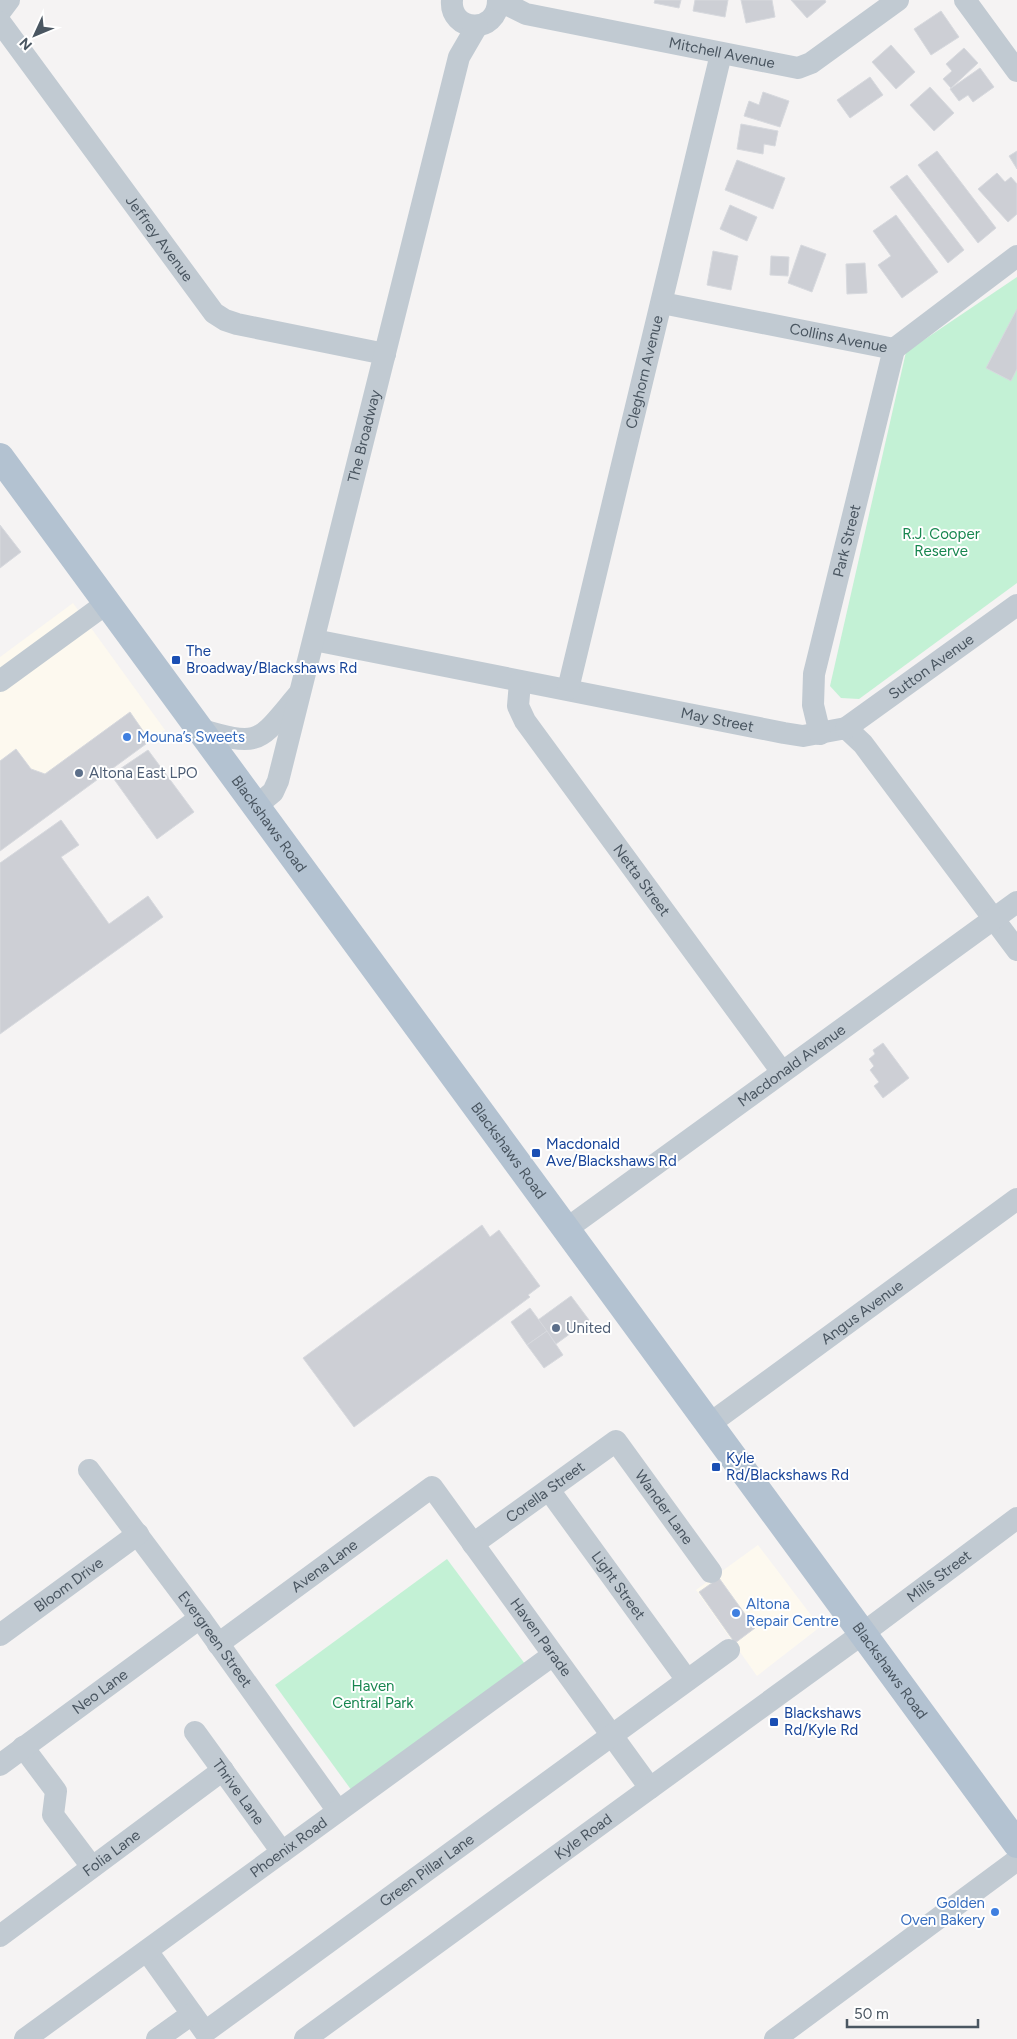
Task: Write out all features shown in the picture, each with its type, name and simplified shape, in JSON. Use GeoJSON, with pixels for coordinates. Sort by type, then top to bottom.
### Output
{"type":"FeatureCollection","features":[{"type":"Feature","properties":{"kind":"main road","name":"Blackshaws Road"},"geometry":{"type":"LineString","coordinates":[[0,458],[1017,1844]]}},
{"type":"Feature","properties":{"kind":"street"},"geometry":{"type":"LineString","coordinates":[[0,12],[9,0]]}},
{"type":"Feature","properties":{"kind":"street","name":"Mitchell Avenue"},"geometry":{"type":"LineString","coordinates":[[491,11],[526,14],[798,68],[811,63],[898,0]]}},
{"type":"Feature","properties":{"kind":"street"},"geometry":{"type":"LineString","coordinates":[[965,0],[1017,71]]}},
{"type":"Feature","properties":{"kind":"street"},"geometry":{"type":"LineString","coordinates":[[454,8],[462,22],[491,11]]}},
{"type":"Feature","properties":{"kind":"street","name":"The Broadway"},"geometry":{"type":"LineString","coordinates":[[255,807],[274,792],[303,689],[459,58],[454,8]]}},
{"type":"Feature","properties":{"kind":"street","name":"The Broadway"},"geometry":{"type":"LineString","coordinates":[[459,58],[491,11]]}},
{"type":"Feature","properties":{"kind":"street","name":"Jeffrey Avenue"},"geometry":{"type":"LineString","coordinates":[[0,22],[214,313],[225,320],[237,324],[385,354]]}},
{"type":"Feature","properties":{"kind":"street","name":"Cleghorn Avenue"},"geometry":{"type":"LineString","coordinates":[[568,689],[721,54]]}},
{"type":"Feature","properties":{"kind":"street","name":"Collins Avenue"},"geometry":{"type":"LineString","coordinates":[[662,303],[894,349],[1017,256]]}},
{"type":"Feature","properties":{"kind":"street","name":"Park Street"},"geometry":{"type":"LineString","coordinates":[[820,734],[813,705],[814,674],[894,349]]}},
{"type":"Feature","properties":{"kind":"street"},"geometry":{"type":"LineString","coordinates":[[0,681],[106,603]]}},
{"type":"Feature","properties":{"kind":"street","name":"Sutton Avenue"},"geometry":{"type":"LineString","coordinates":[[846,728],[1017,605]]}},
{"type":"Feature","properties":{"kind":"street","name":"May Street"},"geometry":{"type":"LineString","coordinates":[[314,640],[784,733],[803,736],[846,728]]}},
{"type":"Feature","properties":{"kind":"street","name":"Netta Street"},"geometry":{"type":"LineString","coordinates":[[520,682],[518,706],[525,721],[782,1072]]}},
{"type":"Feature","properties":{"kind":"street"},"geometry":{"type":"LineString","coordinates":[[199,729],[235,740],[250,740],[265,734],[303,689]]}},
{"type":"Feature","properties":{"kind":"street"},"geometry":{"type":"LineString","coordinates":[[846,728],[863,744],[1017,950]]}},
{"type":"Feature","properties":{"kind":"street","name":"Macdonald Avenue"},"geometry":{"type":"LineString","coordinates":[[565,1230],[1017,902]]}},
{"type":"Feature","properties":{"kind":"street","name":"Angus Avenue"},"geometry":{"type":"LineString","coordinates":[[708,1425],[1017,1199]]}},
{"type":"Feature","properties":{"kind":"street","name":"Corella Street"},"geometry":{"type":"LineString","coordinates":[[473,1544],[616,1441]]}},
{"type":"Feature","properties":{"kind":"street","name":"Wander Lane"},"geometry":{"type":"LineString","coordinates":[[616,1441],[710,1572]]}},
{"type":"Feature","properties":{"kind":"street","name":"Evergreen Street"},"geometry":{"type":"LineString","coordinates":[[89,1470],[200,1618],[338,1811]]}},
{"type":"Feature","properties":{"kind":"street","name":"Haven Parade"},"geometry":{"type":"LineString","coordinates":[[432,1487],[650,1788]]}},
{"type":"Feature","properties":{"kind":"street","name":"Avena Lane"},"geometry":{"type":"LineString","coordinates":[[218,1644],[432,1487]]}},
{"type":"Feature","properties":{"kind":"street","name":"Light Street"},"geometry":{"type":"LineString","coordinates":[[549,1490],[687,1680]]}},
{"type":"Feature","properties":{"kind":"street","name":"Mills Street"},"geometry":{"type":"LineString","coordinates":[[862,1634],[1017,1518]]}},
{"type":"Feature","properties":{"kind":"street","name":"Bloom Drive"},"geometry":{"type":"LineString","coordinates":[[0,1635],[138,1534]]}},
{"type":"Feature","properties":{"kind":"street","name":"Neo Lane"},"geometry":{"type":"LineString","coordinates":[[0,1765],[200,1618]]}},
{"type":"Feature","properties":{"kind":"street","name":"Kyle Road"},"geometry":{"type":"LineString","coordinates":[[305,2039],[862,1634]]}},
{"type":"Feature","properties":{"kind":"street","name":"Green Pillar Lane"},"geometry":{"type":"LineString","coordinates":[[147,1950],[205,2032],[729,1650]]}},
{"type":"Feature","properties":{"kind":"street","name":"Phoenix Road"},"geometry":{"type":"LineString","coordinates":[[25,2039],[553,1655]]}},
{"type":"Feature","properties":{"kind":"street","name":"Thrive Lane"},"geometry":{"type":"LineString","coordinates":[[195,1732],[282,1852]]}},
{"type":"Feature","properties":{"kind":"street"},"geometry":{"type":"LineString","coordinates":[[23,1747],[56,1791],[53,1815],[92,1867]]}},
{"type":"Feature","properties":{"kind":"street","name":"Folia Lane"},"geometry":{"type":"LineString","coordinates":[[0,1936],[223,1770]]}},
{"type":"Feature","properties":{"kind":"street"},"geometry":{"type":"LineString","coordinates":[[775,2039],[1017,1860]]}},
{"type":"Feature","properties":{"kind":"street"},"geometry":{"type":"LineString","coordinates":[[157,2039],[192,2014]]}},
{"type":"Feature","properties":{"kind":"shaded area"},"geometry":{"type":"Polygon","coordinates":[[[73,603],[165,730],[0,851],[0,657],[73,603]]]}},
{"type":"Feature","properties":{"kind":"shaded area"},"geometry":{"type":"Polygon","coordinates":[[[758,1545],[820,1627],[757,1676],[696,1590],[758,1545]]]}},
{"type":"Feature","properties":{"kind":"green space","name":"R.J. Cooper Reserve"},"geometry":{"type":"Polygon","coordinates":[[[1017,277],[1017,583],[859,699],[841,698],[830,686],[906,352],[1017,277]]]}},
{"type":"Feature","properties":{"kind":"green space","name":"Haven Central Park"},"geometry":{"type":"Polygon","coordinates":[[[447,1559],[525,1664],[352,1791],[275,1685],[447,1559]]]}},
{"type":"Feature","properties":{"kind":"building"},"geometry":{"type":"Polygon","coordinates":[[[655,0],[681,0],[679,8],[654,3],[655,0]]]}},
{"type":"Feature","properties":{"kind":"building"},"geometry":{"type":"Polygon","coordinates":[[[695,0],[728,0],[725,17],[693,11],[695,0]]]}},
{"type":"Feature","properties":{"kind":"building"},"geometry":{"type":"Polygon","coordinates":[[[741,0],[772,0],[775,17],[746,23],[741,0]]]}},
{"type":"Feature","properties":{"kind":"building"},"geometry":{"type":"Polygon","coordinates":[[[791,0],[825,0],[826,2],[807,18],[791,0]]]}},
{"type":"Feature","properties":{"kind":"building"},"geometry":{"type":"Polygon","coordinates":[[[941,11],[959,37],[931,55],[914,29],[941,11]]]}},
{"type":"Feature","properties":{"kind":"building"},"geometry":{"type":"Polygon","coordinates":[[[891,45],[915,72],[896,89],[872,62],[891,45]]]}},
{"type":"Feature","properties":{"kind":"building"},"geometry":{"type":"Polygon","coordinates":[[[964,48],[978,63],[951,88],[943,79],[952,71],[946,64],[964,48]]]}},
{"type":"Feature","properties":{"kind":"building"},"geometry":{"type":"Polygon","coordinates":[[[980,68],[994,87],[973,102],[968,95],[959,101],[950,89],[980,68]]]}},
{"type":"Feature","properties":{"kind":"building"},"geometry":{"type":"Polygon","coordinates":[[[870,77],[883,95],[850,118],[837,100],[870,77]]]}},
{"type":"Feature","properties":{"kind":"building"},"geometry":{"type":"Polygon","coordinates":[[[930,87],[954,113],[934,131],[910,105],[930,87]]]}},
{"type":"Feature","properties":{"kind":"building"},"geometry":{"type":"Polygon","coordinates":[[[763,92],[789,101],[780,127],[744,116],[749,101],[759,105],[763,92]]]}},
{"type":"Feature","properties":{"kind":"building"},"geometry":{"type":"Polygon","coordinates":[[[741,124],[778,131],[775,146],[764,144],[763,154],[737,149],[741,124]]]}},
{"type":"Feature","properties":{"kind":"building"},"geometry":{"type":"Polygon","coordinates":[[[937,151],[996,228],[978,243],[918,165],[937,151]]]}},
{"type":"Feature","properties":{"kind":"building"},"geometry":{"type":"Polygon","coordinates":[[[1017,151],[1017,169],[1009,156],[1017,151]]]}},
{"type":"Feature","properties":{"kind":"building"},"geometry":{"type":"Polygon","coordinates":[[[737,160],[785,178],[773,209],[725,190],[737,160]]]}},
{"type":"Feature","properties":{"kind":"building"},"geometry":{"type":"Polygon","coordinates":[[[997,173],[1005,182],[1011,177],[1017,184],[1017,214],[1008,222],[978,189],[997,173]]]}},
{"type":"Feature","properties":{"kind":"building"},"geometry":{"type":"Polygon","coordinates":[[[907,175],[964,250],[948,263],[890,187],[907,175]]]}},
{"type":"Feature","properties":{"kind":"building"},"geometry":{"type":"Polygon","coordinates":[[[730,205],[757,217],[747,241],[720,229],[730,205]]]}},
{"type":"Feature","properties":{"kind":"building"},"geometry":{"type":"Polygon","coordinates":[[[896,215],[938,272],[902,298],[878,265],[891,256],[873,231],[896,215]]]}},
{"type":"Feature","properties":{"kind":"building"},"geometry":{"type":"Polygon","coordinates":[[[801,245],[826,254],[812,292],[788,283],[801,245]]]}},
{"type":"Feature","properties":{"kind":"building"},"geometry":{"type":"Polygon","coordinates":[[[713,251],[738,256],[731,290],[707,285],[713,251]]]}},
{"type":"Feature","properties":{"kind":"building"},"geometry":{"type":"Polygon","coordinates":[[[771,256],[789,257],[788,276],[770,275],[771,256]]]}},
{"type":"Feature","properties":{"kind":"building"},"geometry":{"type":"Polygon","coordinates":[[[865,263],[867,293],[847,294],[846,264],[865,263]]]}},
{"type":"Feature","properties":{"kind":"building"},"geometry":{"type":"Polygon","coordinates":[[[1017,309],[1017,369],[1011,381],[986,368],[1017,309]]]}},
{"type":"Feature","properties":{"kind":"building"},"geometry":{"type":"Polygon","coordinates":[[[0,525],[21,552],[0,568],[0,525]]]}},
{"type":"Feature","properties":{"kind":"building"},"geometry":{"type":"Polygon","coordinates":[[[130,712],[150,741],[0,851],[0,761],[16,749],[31,769],[45,774],[130,712]]]}},
{"type":"Feature","properties":{"kind":"building"},"geometry":{"type":"Polygon","coordinates":[[[148,750],[194,812],[157,839],[111,775],[148,750]]]}},
{"type":"Feature","properties":{"kind":"building"},"geometry":{"type":"Polygon","coordinates":[[[61,820],[79,845],[61,857],[109,924],[148,896],[163,917],[0,1034],[0,863],[61,820]]]}},
{"type":"Feature","properties":{"kind":"building"},"geometry":{"type":"Polygon","coordinates":[[[883,1043],[909,1078],[883,1098],[874,1086],[879,1082],[870,1070],[874,1066],[869,1059],[875,1054],[873,1050],[883,1043]]]}},
{"type":"Feature","properties":{"kind":"building"},"geometry":{"type":"Polygon","coordinates":[[[482,1225],[490,1237],[499,1230],[540,1286],[528,1295],[530,1297],[354,1427],[303,1358],[482,1225]]]}},
{"type":"Feature","properties":{"kind":"building"},"geometry":{"type":"Polygon","coordinates":[[[571,1296],[589,1320],[556,1344],[538,1320],[571,1296]]]}},
{"type":"Feature","properties":{"kind":"building"},"geometry":{"type":"Polygon","coordinates":[[[530,1308],[547,1331],[527,1345],[511,1322],[530,1308]]]}},
{"type":"Feature","properties":{"kind":"building"},"geometry":{"type":"Polygon","coordinates":[[[547,1331],[563,1355],[544,1368],[527,1345],[547,1331]]]}},
{"type":"Feature","properties":{"kind":"building"},"geometry":{"type":"Polygon","coordinates":[[[719,1578],[755,1628],[735,1643],[699,1592],[719,1578]]]}},
{"type":"Feature","properties":{"kind":"place","name":"The Broadway/Blackshaws Rd"},"geometry":{"type":"Point","coordinates":[176,660]}},
{"type":"Feature","properties":{"kind":"place","name":"Mouna’s Sweets"},"geometry":{"type":"Point","coordinates":[127,737]}},
{"type":"Feature","properties":{"kind":"place","name":"Altona East LPO"},"geometry":{"type":"Point","coordinates":[79,773]}},
{"type":"Feature","properties":{"kind":"place","name":"Macdonald Ave/Blackshaws Rd"},"geometry":{"type":"Point","coordinates":[536,1153]}},
{"type":"Feature","properties":{"kind":"place","name":"United"},"geometry":{"type":"Point","coordinates":[556,1328]}},
{"type":"Feature","properties":{"kind":"place","name":"Kyle Rd/Blackshaws Rd"},"geometry":{"type":"Point","coordinates":[716,1467]}},
{"type":"Feature","properties":{"kind":"place","name":"Altona Repair Centre"},"geometry":{"type":"Point","coordinates":[736,1613]}},
{"type":"Feature","properties":{"kind":"place","name":"Blackshaws Rd/Kyle Rd"},"geometry":{"type":"Point","coordinates":[774,1722]}},
{"type":"Feature","properties":{"kind":"place","name":"Golden Oven Bakery"},"geometry":{"type":"Point","coordinates":[995,1912]}}]}
